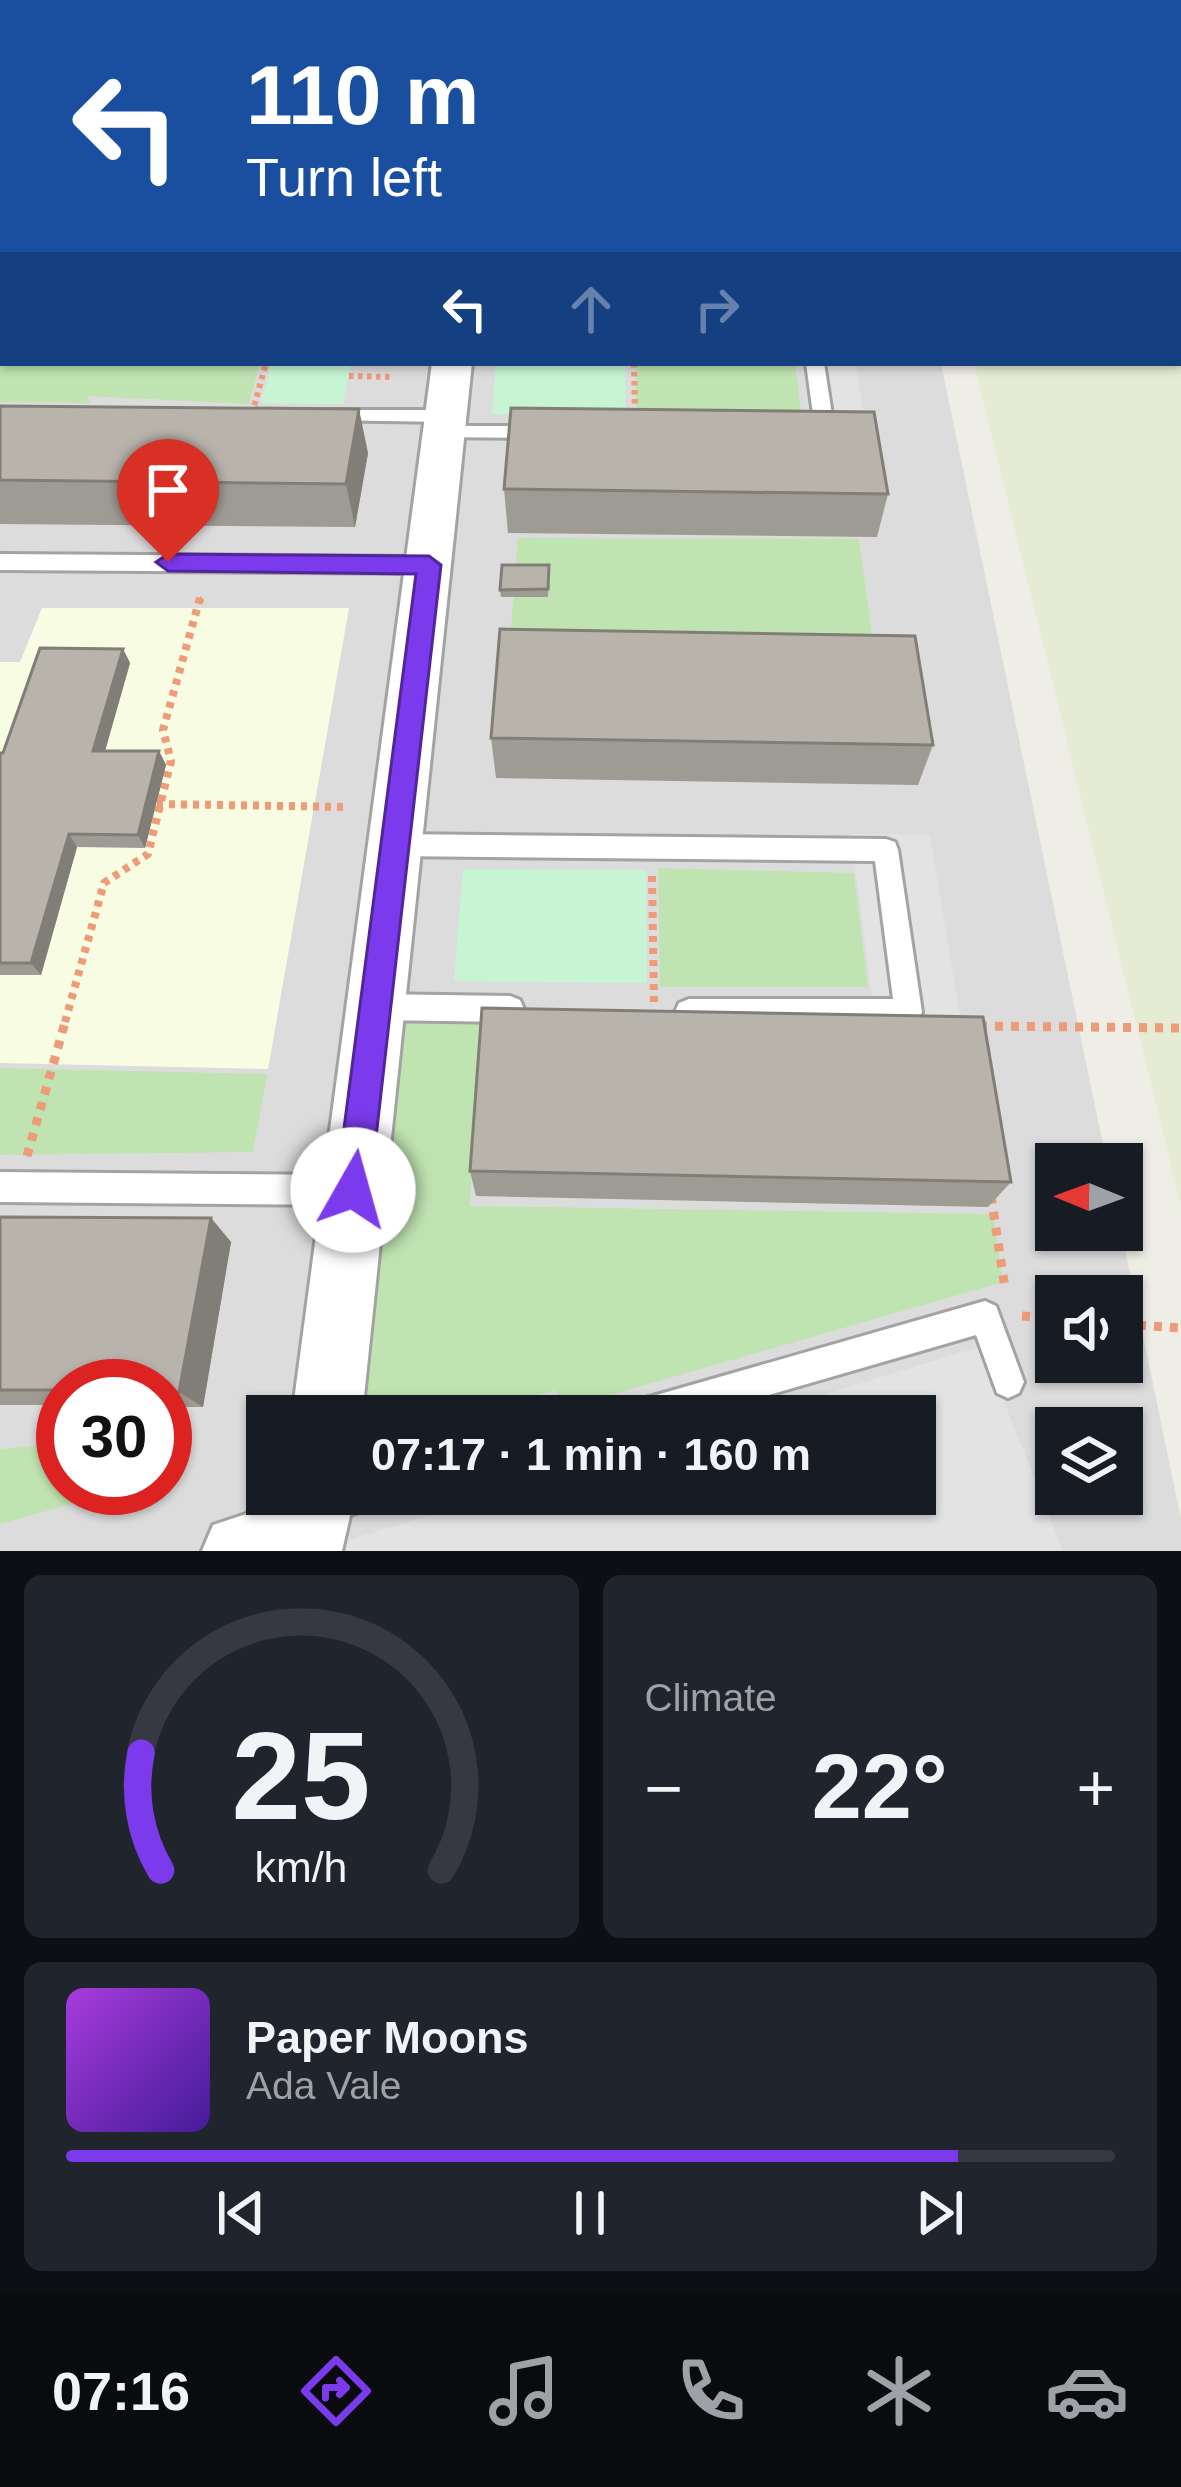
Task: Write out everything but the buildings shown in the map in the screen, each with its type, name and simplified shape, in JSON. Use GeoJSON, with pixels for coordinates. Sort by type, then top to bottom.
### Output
{"type":"FeatureCollection","features":[{"type":"Feature","properties":{"kind":"street"},"geometry":{"type":"LineString","coordinates":[[329,1395],[447,404]]}},
{"type":"Feature","properties":{"kind":"street"},"geometry":{"type":"LineString","coordinates":[[238,1551],[314,1528],[323,1515]]}},
{"type":"Feature","properties":{"kind":"lane"},"geometry":{"type":"LineString","coordinates":[[801,434],[825,434],[815,366]]}},
{"type":"Feature","properties":{"kind":"lane"},"geometry":{"type":"LineString","coordinates":[[251,416],[447,404],[549,432]]}},
{"type":"Feature","properties":{"kind":"lane"},"geometry":{"type":"LineString","coordinates":[[0,562],[429,565]]}},
{"type":"Feature","properties":{"kind":"lane"},"geometry":{"type":"LineString","coordinates":[[394,845],[886,850],[908,1012],[654,1012]]}},
{"type":"Feature","properties":{"kind":"lane"},"geometry":{"type":"LineString","coordinates":[[375,1007],[536,1010]]}},
{"type":"Feature","properties":{"kind":"lane"},"geometry":{"type":"LineString","coordinates":[[9,1186],[353,1190]]}},
{"type":"Feature","properties":{"kind":"lane"},"geometry":{"type":"LineString","coordinates":[[713,1395],[985,1318],[1008,1382]]}},
{"type":"Feature","properties":{"kind":"path"},"geometry":{"type":"LineString","coordinates":[[251,416],[266,366]]}},
{"type":"Feature","properties":{"kind":"path"},"geometry":{"type":"LineString","coordinates":[[634,366],[630,395],[635,432]]}},
{"type":"Feature","properties":{"kind":"path"},"geometry":{"type":"LineString","coordinates":[[349,376],[392,377]]}},
{"type":"Feature","properties":{"kind":"path"},"geometry":{"type":"LineString","coordinates":[[9,1186],[104,883],[148,854],[171,761],[163,730],[200,597],[222,597]]}},
{"type":"Feature","properties":{"kind":"path"},"geometry":{"type":"LineString","coordinates":[[159,804],[348,807]]}},
{"type":"Feature","properties":{"kind":"path"},"geometry":{"type":"LineString","coordinates":[[652,849],[649,945],[654,1012]]}},
{"type":"Feature","properties":{"kind":"path"},"geometry":{"type":"LineString","coordinates":[[908,1012],[910,1026],[1181,1028]]}},
{"type":"Feature","properties":{"kind":"path"},"geometry":{"type":"LineString","coordinates":[[989,1181],[1006,1292]]}},
{"type":"Feature","properties":{"kind":"path"},"geometry":{"type":"LineString","coordinates":[[1010,1315],[1035,1317]]}},
{"type":"Feature","properties":{"kind":"path"},"geometry":{"type":"LineString","coordinates":[[1143,1325],[1181,1328]]}},
{"type":"Feature","properties":{"kind":"shaded area"},"geometry":{"type":"Polygon","coordinates":[[[0,366],[942,366],[1103,1143],[1035,1143],[1035,1251],[1125,1251],[1130,1275],[1035,1275],[1035,1383],[1143,1383],[1143,1336],[1181,1519],[1181,1551],[0,1551],[0,366]]]}},
{"type":"Feature","properties":{"kind":"shaded area"},"geometry":{"type":"Polygon","coordinates":[[[803,366],[856,366],[868,439],[812,439],[803,366]]]}},
{"type":"Feature","properties":{"kind":"shaded area"},"geometry":{"type":"Polygon","coordinates":[[[975,366],[1181,366],[1181,1207],[975,366]]]}},
{"type":"Feature","properties":{"kind":"shaded area"},"geometry":{"type":"Polygon","coordinates":[[[42,608],[349,608],[268,1069],[0,1063],[0,662],[20,662],[42,608]]]}},
{"type":"Feature","properties":{"kind":"shaded area"},"geometry":{"type":"Polygon","coordinates":[[[851,834],[930,835],[961,1022],[875,1021],[851,834]]]}},
{"type":"Feature","properties":{"kind":"shaded area"},"geometry":{"type":"Polygon","coordinates":[[[982,1346],[1035,1480],[1035,1515],[1049,1515],[1063,1551],[313,1551],[430,1515],[936,1515],[936,1395],[822,1395],[982,1346]]]}},
{"type":"Feature","properties":{"kind":"green space"},"geometry":{"type":"Polygon","coordinates":[[[0,366],[259,366],[249,404],[87,396],[90,403],[0,402],[0,366]]]}},
{"type":"Feature","properties":{"kind":"green space"},"geometry":{"type":"Polygon","coordinates":[[[270,366],[350,366],[343,404],[261,403],[270,366]]]}},
{"type":"Feature","properties":{"kind":"green space"},"geometry":{"type":"Polygon","coordinates":[[[496,366],[625,366],[626,414],[492,414],[496,366]]]}},
{"type":"Feature","properties":{"kind":"green space"},"geometry":{"type":"Polygon","coordinates":[[[636,366],[795,366],[802,417],[637,421],[636,366]]]}},
{"type":"Feature","properties":{"kind":"green space"},"geometry":{"type":"Polygon","coordinates":[[[518,538],[859,539],[873,643],[510,642],[518,538]]]}},
{"type":"Feature","properties":{"kind":"green space"},"geometry":{"type":"Polygon","coordinates":[[[658,868],[854,873],[868,987],[660,987],[658,868]]]}},
{"type":"Feature","properties":{"kind":"green space"},"geometry":{"type":"Polygon","coordinates":[[[463,869],[646,870],[647,983],[454,981],[463,869]]]}},
{"type":"Feature","properties":{"kind":"green space"},"geometry":{"type":"Polygon","coordinates":[[[481,1018],[470,1206],[993,1214],[1003,1282],[611,1395],[558,1395],[556,1390],[538,1395],[354,1395],[402,1023],[481,1018]]]}},
{"type":"Feature","properties":{"kind":"green space"},"geometry":{"type":"Polygon","coordinates":[[[0,1068],[267,1074],[253,1152],[0,1155],[0,1068]]]}},
{"type":"Feature","properties":{"kind":"green space"},"geometry":{"type":"Polygon","coordinates":[[[36,1446],[36,1514],[0,1524],[0,1449],[36,1446]]]}},
{"type":"Feature","properties":{"kind":"route"},"geometry":{"type":"LineString","coordinates":[[168,562],[429,565],[353,1190]]}}]}
